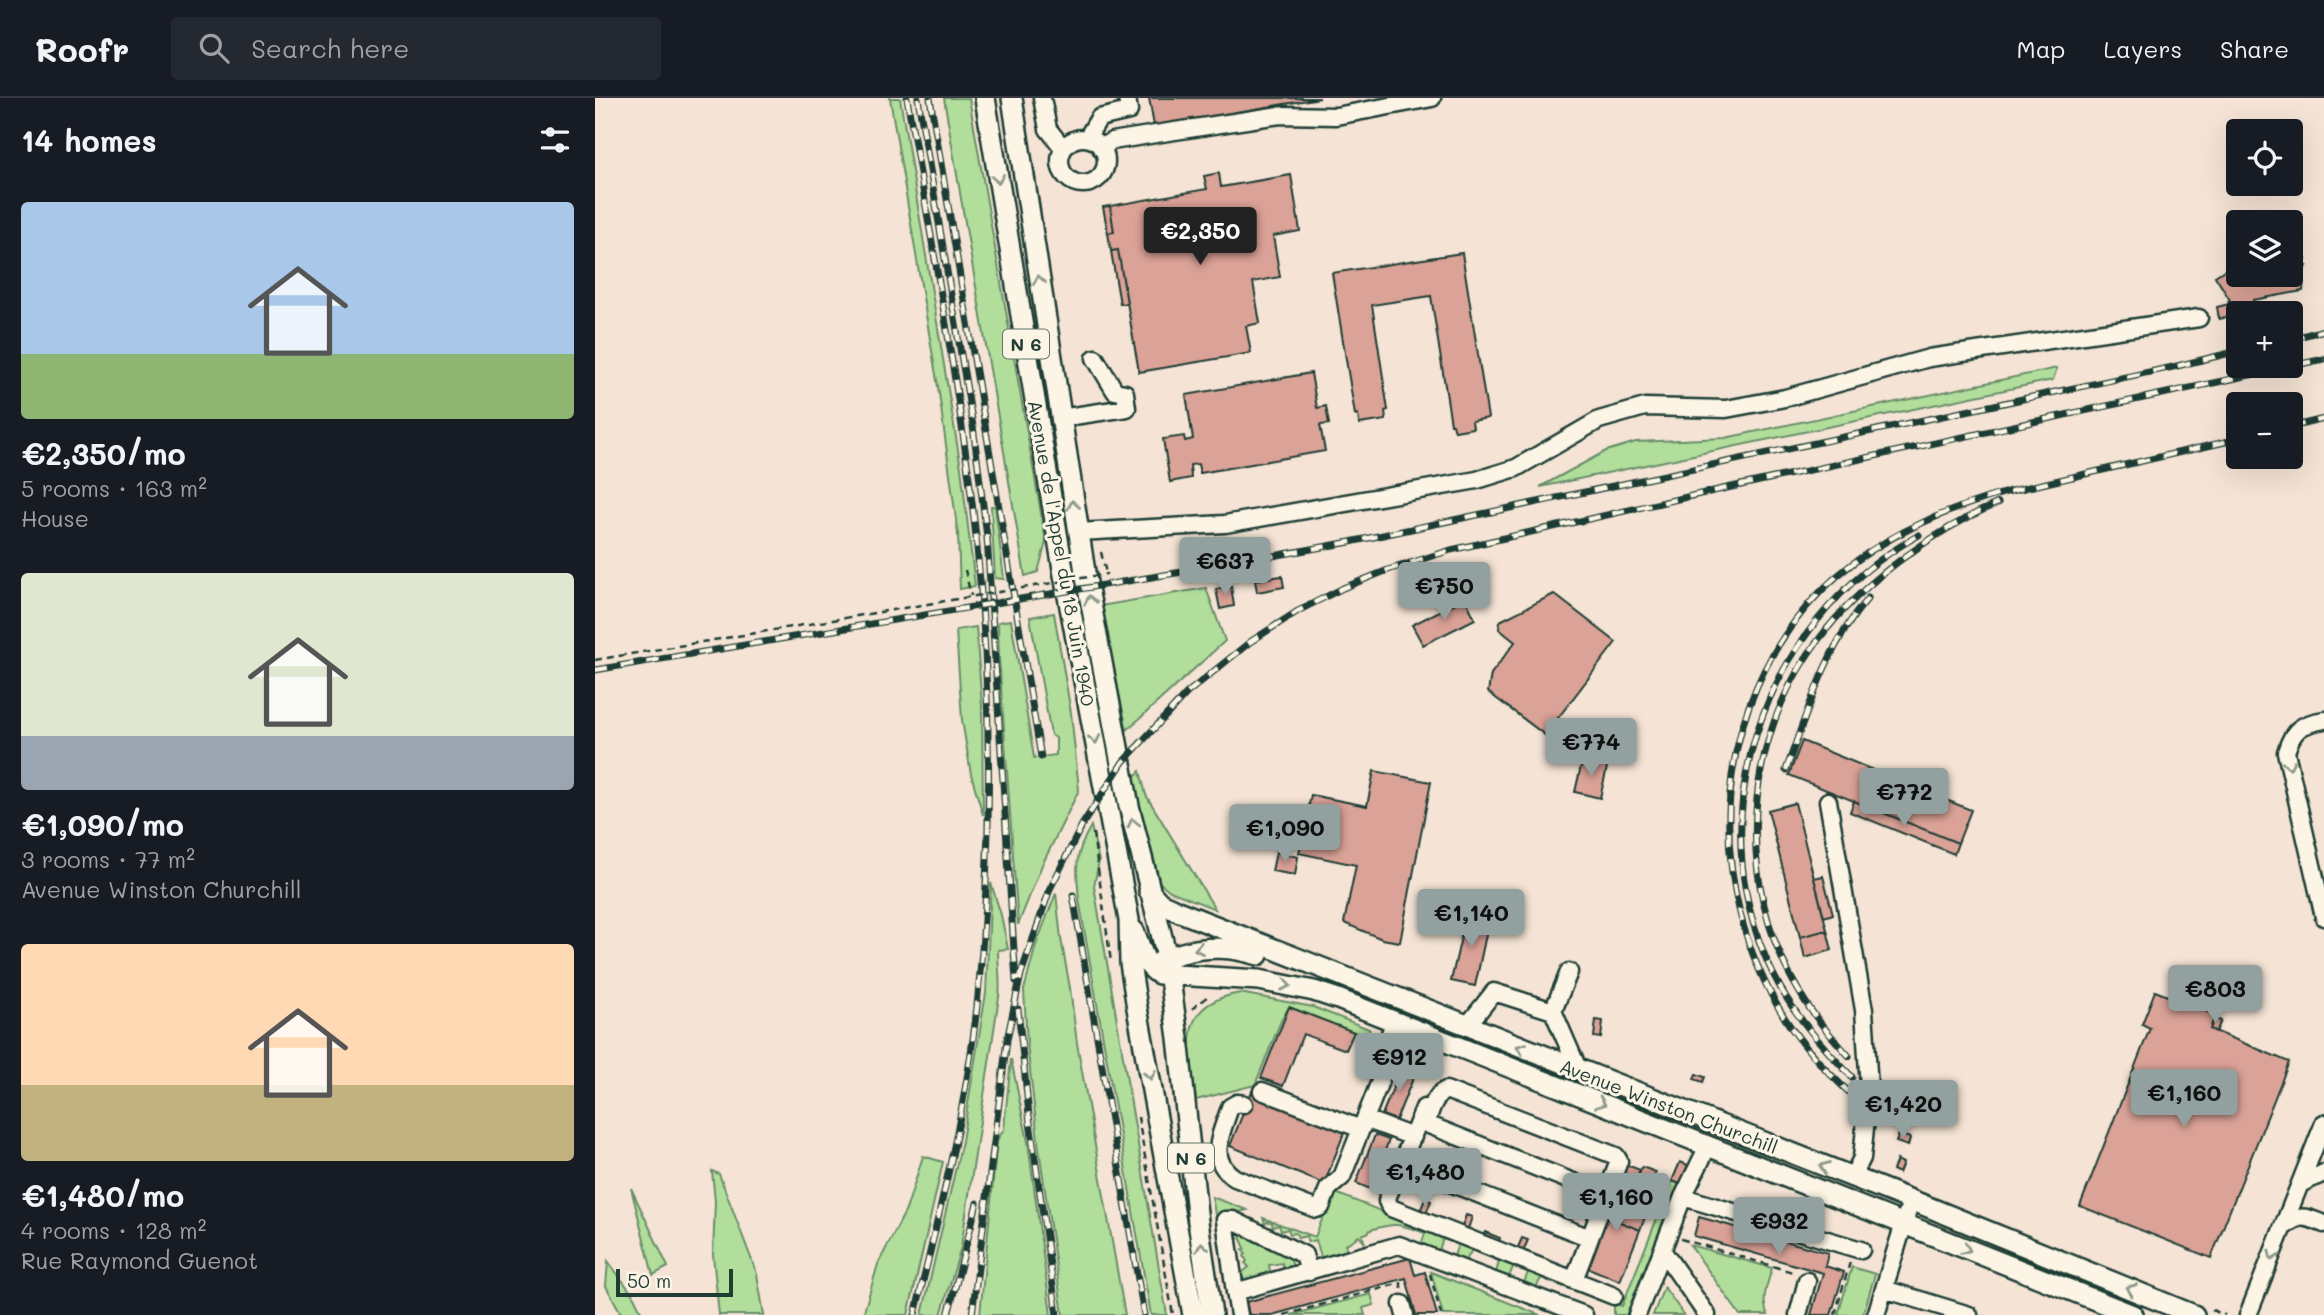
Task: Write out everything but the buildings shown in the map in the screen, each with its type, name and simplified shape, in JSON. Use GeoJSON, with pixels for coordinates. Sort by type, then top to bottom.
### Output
{"type":"FeatureCollection","features":[{"type":"Feature","properties":{"kind":"main road","name":"Avenue de l'Appel du 18 Juin 1940"},"geometry":{"type":"LineString","coordinates":[[985,98],[1064,575],[1129,920],[1130,963],[1137,1008]]}},
{"type":"Feature","properties":{"kind":"main road","name":"N 6"},"geometry":{"type":"LineString","coordinates":[[1014,98],[1015,126],[1078,532],[1129,806],[1149,890],[1163,968],[1173,1001],[1196,1209],[1212,1315]]}},
{"type":"Feature","properties":{"kind":"main road","name":"Avenue Winston Churchill"},"geometry":{"type":"LineString","coordinates":[[1149,890],[1167,906],[1360,985],[1911,1200],[2194,1315]]}},
{"type":"Feature","properties":{"kind":"main road"},"geometry":{"type":"LineString","coordinates":[[1129,920],[1142,947],[1146,963],[1163,968]]}},
{"type":"Feature","properties":{"kind":"main road"},"geometry":{"type":"LineString","coordinates":[[1137,1008],[1140,994],[1163,968],[1211,947],[1226,947],[1360,985]]}},
{"type":"Feature","properties":{"kind":"main road","name":"Avenue Winston Churchill"},"geometry":{"type":"LineString","coordinates":[[1163,968],[1285,985],[1338,999],[2133,1315]]}},
{"type":"Feature","properties":{"kind":"main road","name":"N 6"},"geometry":{"type":"LineString","coordinates":[[1137,1008],[1193,1315]]}},
{"type":"Feature","properties":{"kind":"street"},"geometry":{"type":"LineString","coordinates":[[1042,98],[1048,129],[1063,148]]}},
{"type":"Feature","properties":{"kind":"street"},"geometry":{"type":"LineString","coordinates":[[1087,138],[1098,118],[1129,111],[1127,98]]}},
{"type":"Feature","properties":{"kind":"street"},"geometry":{"type":"LineString","coordinates":[[1101,148],[1112,141],[1175,131],[1280,116],[1336,116],[1431,98]]}},
{"type":"Feature","properties":{"kind":"street"},"geometry":{"type":"LineString","coordinates":[[1087,138],[1101,148],[1106,160],[1102,173],[1084,184],[1070,180],[1059,162],[1063,148],[1073,140],[1087,138]]}},
{"type":"Feature","properties":{"kind":"street"},"geometry":{"type":"LineString","coordinates":[[1078,532],[1225,524],[1477,480],[1516,468],[1599,420],[1645,407],[1726,409],[1785,398],[1930,358],[2199,318]]}},
{"type":"Feature","properties":{"kind":"street"},"geometry":{"type":"LineString","coordinates":[[1060,418],[1127,408],[1125,393],[1115,391],[1095,358]]}},
{"type":"Feature","properties":{"kind":"street"},"geometry":{"type":"LineString","coordinates":[[2324,720],[2306,723],[2291,736],[2287,752],[2324,917]]}},
{"type":"Feature","properties":{"kind":"street"},"geometry":{"type":"LineString","coordinates":[[1828,801],[1865,1023],[1869,1088],[1862,1158],[1852,1178]]}},
{"type":"Feature","properties":{"kind":"street"},"geometry":{"type":"LineString","coordinates":[[1569,972],[1553,1011],[1579,1071]]}},
{"type":"Feature","properties":{"kind":"street"},"geometry":{"type":"LineString","coordinates":[[1467,1026],[1494,992],[1553,1011]]}},
{"type":"Feature","properties":{"kind":"street"},"geometry":{"type":"LineString","coordinates":[[1244,1104],[1237,1103],[1230,1107],[1218,1146],[1217,1155],[1226,1172],[1234,1178],[1316,1209],[1321,1207],[1328,1189],[1342,1177],[1382,1076],[1379,1068],[1394,1022]]}},
{"type":"Feature","properties":{"kind":"street"},"geometry":{"type":"LineString","coordinates":[[1573,1280],[1619,1161],[1616,1156],[1446,1090],[1440,1092],[1423,1117],[1388,1196],[1387,1201],[1391,1208],[1573,1280],[1614,1296]]}},
{"type":"Feature","properties":{"kind":"street"},"geometry":{"type":"LineString","coordinates":[[1262,1091],[1363,1124],[1413,1137]]}},
{"type":"Feature","properties":{"kind":"street"},"geometry":{"type":"LineString","coordinates":[[1423,1117],[1606,1195]]}},
{"type":"Feature","properties":{"kind":"street"},"geometry":{"type":"LineString","coordinates":[[2248,1315],[2324,1123]]}},
{"type":"Feature","properties":{"kind":"street"},"geometry":{"type":"LineString","coordinates":[[1637,1315],[1683,1197],[1708,1146]]}},
{"type":"Feature","properties":{"kind":"street"},"geometry":{"type":"LineString","coordinates":[[1402,1164],[1590,1238]]}},
{"type":"Feature","properties":{"kind":"street"},"geometry":{"type":"LineString","coordinates":[[2300,1184],[2324,1173]]}},
{"type":"Feature","properties":{"kind":"street"},"geometry":{"type":"LineString","coordinates":[[1683,1197],[1857,1249]]}},
{"type":"Feature","properties":{"kind":"street"},"geometry":{"type":"LineString","coordinates":[[1876,1315],[1911,1200]]}},
{"type":"Feature","properties":{"kind":"street"},"geometry":{"type":"LineString","coordinates":[[2285,1226],[2295,1218],[2304,1217],[2324,1224]]}},
{"type":"Feature","properties":{"kind":"street"},"geometry":{"type":"LineString","coordinates":[[1239,1315],[1225,1220],[1233,1220],[1304,1255],[1309,1272]]}},
{"type":"Feature","properties":{"kind":"street"},"geometry":{"type":"LineString","coordinates":[[1665,1242],[1707,1315]]}},
{"type":"Feature","properties":{"kind":"street"},"geometry":{"type":"LineString","coordinates":[[1235,1292],[1399,1245],[1584,1315]]}},
{"type":"Feature","properties":{"kind":"street"},"geometry":{"type":"LineString","coordinates":[[1798,1315],[1807,1281]]}},
{"type":"Feature","properties":{"kind":"street"},"geometry":{"type":"LineString","coordinates":[[1884,1289],[1914,1307],[1969,1315]]}},
{"type":"Feature","properties":{"kind":"path"},"geometry":{"type":"LineString","coordinates":[[595,660],[1106,575],[1100,549]]}},
{"type":"Feature","properties":{"kind":"path"},"geometry":{"type":"LineString","coordinates":[[965,570],[971,596]]}},
{"type":"Feature","properties":{"kind":"path"},"geometry":{"type":"LineString","coordinates":[[1189,1012],[1210,995],[1208,987]]}},
{"type":"Feature","properties":{"kind":"path"},"geometry":{"type":"LineString","coordinates":[[1665,1242],[1806,1276],[1807,1281]]}},
{"type":"Feature","properties":{"kind":"path"},"geometry":{"type":"LineString","coordinates":[[1835,1315],[1857,1249]]}},
{"type":"Feature","properties":{"kind":"path"},"geometry":{"type":"LineString","coordinates":[[1425,1254],[1441,1315]]}},
{"type":"Feature","properties":{"kind":"path"},"geometry":{"type":"LineString","coordinates":[[1283,1315],[1401,1283],[1403,1309]]}},
{"type":"Feature","properties":{"kind":"green space"},"geometry":{"type":"Polygon","coordinates":[[[890,98],[900,98],[961,468],[975,586],[960,589],[958,534],[939,393],[890,98]]]}},
{"type":"Feature","properties":{"kind":"green space"},"geometry":{"type":"Polygon","coordinates":[[[944,98],[969,98],[1046,542],[1038,572],[1025,576],[944,98]]]}},
{"type":"Feature","properties":{"kind":"green space"},"geometry":{"type":"Polygon","coordinates":[[[2057,368],[2053,380],[1540,487],[1606,451],[1636,442],[1725,438],[2057,368]]]}},
{"type":"Feature","properties":{"kind":"green space"},"geometry":{"type":"Polygon","coordinates":[[[991,506],[995,506],[1004,579],[995,578],[991,506]]]}},
{"type":"Feature","properties":{"kind":"green space"},"geometry":{"type":"Polygon","coordinates":[[[1206,588],[1225,641],[1127,730],[1100,606],[1206,588]]]}},
{"type":"Feature","properties":{"kind":"green space"},"geometry":{"type":"Polygon","coordinates":[[[1054,613],[1071,713],[1079,790],[1042,865],[1018,925],[998,622],[1011,620],[1034,758],[1056,755],[1056,738],[1051,735],[1030,617],[1054,613]]]}},
{"type":"Feature","properties":{"kind":"green space"},"geometry":{"type":"Polygon","coordinates":[[[976,627],[982,707],[983,815],[971,774],[962,720],[956,630],[976,627]]]}},
{"type":"Feature","properties":{"kind":"green space"},"geometry":{"type":"Polygon","coordinates":[[[1140,771],[1146,795],[1215,909],[1170,891],[1160,883],[1133,778],[1140,771]]]}},
{"type":"Feature","properties":{"kind":"green space"},"geometry":{"type":"Polygon","coordinates":[[[1091,826],[1099,861],[1094,886],[1167,1315],[1151,1315],[1079,899],[1077,861],[1091,826]]]}},
{"type":"Feature","properties":{"kind":"green space"},"geometry":{"type":"Polygon","coordinates":[[[991,883],[1008,949],[998,950],[999,997],[961,1247],[941,1315],[922,1315],[962,1141],[986,993],[991,883]]]}},
{"type":"Feature","properties":{"kind":"green space"},"geometry":{"type":"Polygon","coordinates":[[[1056,893],[1077,1043],[1125,1315],[1063,1315],[1039,1149],[1024,990],[1036,945],[1056,893]]]}},
{"type":"Feature","properties":{"kind":"green space"},"geometry":{"type":"Polygon","coordinates":[[[1240,993],[1313,1007],[1369,1029],[1372,1039],[1289,1007],[1255,1085],[1196,1100],[1190,1047],[1195,1019],[1204,1007],[1240,993]]]}},
{"type":"Feature","properties":{"kind":"green space"},"geometry":{"type":"Polygon","coordinates":[[[1011,1059],[1028,1142],[1051,1315],[980,1315],[997,1140],[1004,1129],[1011,1059]]]}},
{"type":"Feature","properties":{"kind":"green space"},"geometry":{"type":"Polygon","coordinates":[[[923,1156],[943,1162],[908,1315],[863,1315],[878,1264],[906,1210],[923,1156]]]}},
{"type":"Feature","properties":{"kind":"green space"},"geometry":{"type":"Polygon","coordinates":[[[712,1171],[719,1174],[757,1274],[764,1315],[719,1315],[713,1255],[715,1201],[712,1171]]]}},
{"type":"Feature","properties":{"kind":"green space"},"geometry":{"type":"Polygon","coordinates":[[[1672,1181],[1679,1183],[1626,1315],[1614,1315],[1614,1306],[1541,1278],[1536,1288],[1524,1283],[1528,1272],[1513,1267],[1509,1277],[1496,1273],[1499,1261],[1472,1250],[1466,1260],[1454,1256],[1458,1244],[1443,1239],[1439,1250],[1421,1245],[1425,1233],[1403,1226],[1392,1225],[1370,1230],[1362,1235],[1365,1243],[1359,1236],[1345,1245],[1350,1256],[1322,1260],[1316,1240],[1308,1242],[1306,1236],[1298,1238],[1296,1233],[1290,1234],[1288,1229],[1281,1231],[1279,1225],[1273,1227],[1271,1221],[1265,1223],[1263,1218],[1315,1237],[1333,1192],[1622,1306],[1672,1181]]]}},
{"type":"Feature","properties":{"kind":"green space"},"geometry":{"type":"Polygon","coordinates":[[[631,1188],[668,1267],[653,1275],[631,1188]]]}},
{"type":"Feature","properties":{"kind":"green space"},"geometry":{"type":"Polygon","coordinates":[[[1212,1197],[1247,1210],[1227,1215],[1229,1294],[1212,1197]]]}},
{"type":"Feature","properties":{"kind":"green space"},"geometry":{"type":"Polygon","coordinates":[[[1234,1228],[1289,1252],[1293,1268],[1290,1272],[1282,1263],[1269,1265],[1267,1278],[1242,1284],[1237,1277],[1249,1267],[1245,1263],[1246,1254],[1242,1250],[1245,1248],[1240,1237],[1231,1243],[1234,1228]]]}},
{"type":"Feature","properties":{"kind":"green space"},"geometry":{"type":"Polygon","coordinates":[[[1690,1245],[1772,1268],[1765,1297],[1768,1315],[1740,1315],[1690,1245]]]}},
{"type":"Feature","properties":{"kind":"green space"},"geometry":{"type":"Polygon","coordinates":[[[608,1261],[633,1295],[643,1315],[622,1315],[606,1286],[608,1261]]]}},
{"type":"Feature","properties":{"kind":"green space"},"geometry":{"type":"Polygon","coordinates":[[[1852,1267],[1875,1274],[1863,1315],[1838,1315],[1852,1267]]]}},
{"type":"Feature","properties":{"kind":"green space"},"geometry":{"type":"Polygon","coordinates":[[[1431,1272],[1540,1315],[1443,1315],[1431,1272]]]}},
{"type":"Feature","properties":{"kind":"green space"},"geometry":{"type":"Polygon","coordinates":[[[1664,1287],[1684,1315],[1653,1315],[1664,1287]]]}},
{"type":"Feature","properties":{"kind":"green space"},"geometry":{"type":"Polygon","coordinates":[[[1371,1294],[1374,1305],[1363,1308],[1365,1315],[1291,1315],[1371,1294]]]}},
{"type":"Feature","properties":{"kind":"railway"},"geometry":{"type":"LineString","coordinates":[[907,98],[962,427],[976,537],[988,713],[986,889],[977,1006],[951,1161],[915,1315]]}},
{"type":"Feature","properties":{"kind":"railway"},"geometry":{"type":"LineString","coordinates":[[918,98],[973,426],[987,537],[1016,981]]}},
{"type":"Feature","properties":{"kind":"railway"},"geometry":{"type":"LineString","coordinates":[[930,98],[1041,757]]}},
{"type":"Feature","properties":{"kind":"railway"},"geometry":{"type":"LineString","coordinates":[[2303,336],[2324,330]]}},
{"type":"Feature","properties":{"kind":"railway"},"geometry":{"type":"LineString","coordinates":[[595,670],[1350,542],[2226,354]]}},
{"type":"Feature","properties":{"kind":"railway"},"geometry":{"type":"LineString","coordinates":[[972,1315],[1007,1040],[1021,974],[1050,889],[1082,825],[1123,762],[1187,693],[1250,642],[1298,611],[1343,588],[1451,550],[2324,359]]}},
{"type":"Feature","properties":{"kind":"railway"},"geometry":{"type":"LineString","coordinates":[[2303,424],[2324,419]]}},
{"type":"Feature","properties":{"kind":"railway"},"geometry":{"type":"LineString","coordinates":[[1852,1095],[1816,1059],[1793,1030],[1759,968],[1740,913],[1730,856],[1730,798],[1739,741],[1757,687],[1785,636],[1822,590],[1842,572],[1885,542],[1932,518],[2007,492],[2226,442]]}},
{"type":"Feature","properties":{"kind":"railway"},"geometry":{"type":"LineString","coordinates":[[1849,1056],[1816,1018],[1800,993],[1779,951],[1764,906],[1757,860],[1756,813],[1762,767],[1774,722],[1793,679],[1819,639],[1856,598],[1877,578],[1924,543],[1998,503]]}},
{"type":"Feature","properties":{"kind":"railway"},"geometry":{"type":"LineString","coordinates":[[1852,1077],[1813,1034],[1787,999],[1754,925],[1742,861],[1743,796],[1757,733],[1782,674],[1818,620],[1864,573],[1919,535]]}},
{"type":"Feature","properties":{"kind":"railway"},"geometry":{"type":"LineString","coordinates":[[1786,770],[1829,658],[1853,617],[1868,598]]}},
{"type":"Feature","properties":{"kind":"railway"},"geometry":{"type":"LineString","coordinates":[[1073,895],[1144,1315]]}},
{"type":"Feature","properties":{"kind":"railway"},"geometry":{"type":"LineString","coordinates":[[1018,1009],[1029,1115],[1057,1315]]}},
{"type":"Feature","properties":{"kind":"railway"},"geometry":{"type":"LineString","coordinates":[[948,1315],[977,1203]]}}]}
